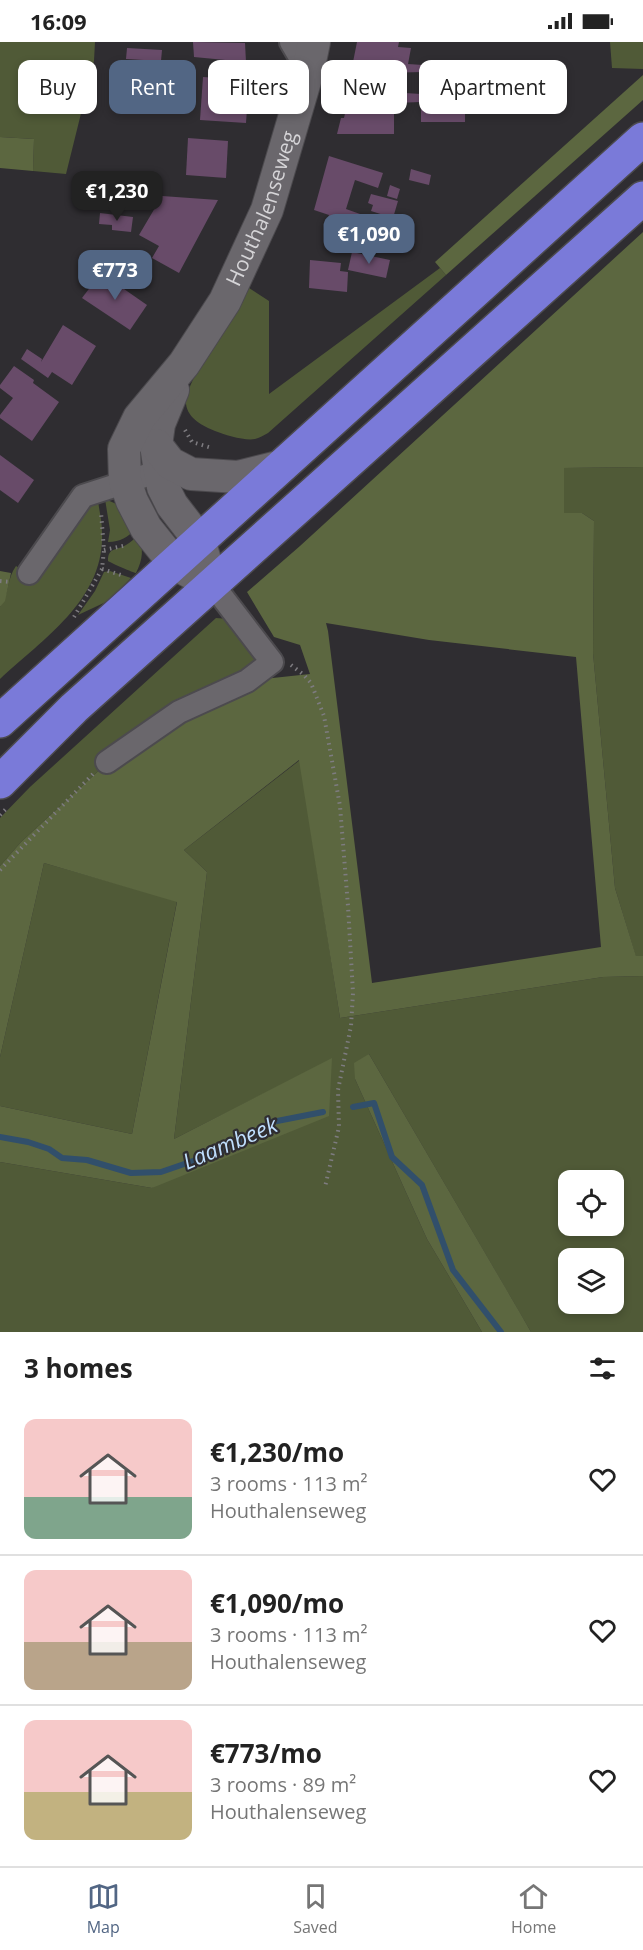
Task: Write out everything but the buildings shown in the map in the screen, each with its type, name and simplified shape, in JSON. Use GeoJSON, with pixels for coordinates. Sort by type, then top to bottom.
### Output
{"type":"FeatureCollection","features":[{"type":"Feature","properties":{"kind":"highway"},"geometry":{"type":"LineString","coordinates":[[0,720],[643,139]]}},
{"type":"Feature","properties":{"kind":"highway"},"geometry":{"type":"LineString","coordinates":[[0,782],[74,708],[643,198]]}},
{"type":"Feature","properties":{"kind":"street"},"geometry":{"type":"LineString","coordinates":[[291,42],[311,56]]}},
{"type":"Feature","properties":{"kind":"street","name":"Houthalenseweg"},"geometry":{"type":"LineString","coordinates":[[213,585],[174,563],[146,528],[124,481],[124,449],[139,418],[184,364],[225,301],[267,210],[311,56]]}},
{"type":"Feature","properties":{"kind":"street","name":"Houthalenseweg"},"geometry":{"type":"LineString","coordinates":[[184,364],[159,423],[158,458],[163,487],[172,505],[199,540],[213,585]]}},
{"type":"Feature","properties":{"kind":"street"},"geometry":{"type":"LineString","coordinates":[[29,573],[83,496],[124,481],[158,458],[191,474],[238,477],[282,466]]}},
{"type":"Feature","properties":{"kind":"street"},"geometry":{"type":"LineString","coordinates":[[107,762],[178,712],[247,681],[272,662],[213,585]]}},
{"type":"Feature","properties":{"kind":"path"},"geometry":{"type":"LineString","coordinates":[[183,428],[192,442],[212,448]]}},
{"type":"Feature","properties":{"kind":"path"},"geometry":{"type":"LineString","coordinates":[[272,662],[290,665],[297,669],[311,683],[318,696],[324,716],[340,806],[353,993],[351,1026],[338,1090],[339,1127],[326,1187]]}},
{"type":"Feature","properties":{"kind":"path"},"geometry":{"type":"LineString","coordinates":[[0,870],[107,762]]}},
{"type":"Feature","properties":{"kind":"green space"},"geometry":{"type":"Polygon","coordinates":[[[0,42],[95,42],[94,60],[18,60],[18,114],[81,114],[66,174],[33,171],[34,139],[0,137],[0,42]]]}},
{"type":"Feature","properties":{"kind":"green space"},"geometry":{"type":"Polygon","coordinates":[[[610,42],[643,42],[643,69],[612,68],[610,42]]]}},
{"type":"Feature","properties":{"kind":"green space"},"geometry":{"type":"Polygon","coordinates":[[[643,75],[643,100],[446,275],[435,262],[643,75]]]}},
{"type":"Feature","properties":{"kind":"green space"},"geometry":{"type":"Polygon","coordinates":[[[0,137],[34,139],[33,171],[0,168],[0,137]]]}},
{"type":"Feature","properties":{"kind":"green space"},"geometry":{"type":"Polygon","coordinates":[[[643,232],[643,467],[564,468],[564,513],[582,513],[594,521],[593,653],[615,888],[636,956],[643,956],[643,976],[603,977],[340,1018],[299,760],[184,850],[207,872],[174,1139],[332,1058],[329,1116],[152,1188],[0,1162],[0,1106],[132,1134],[177,902],[44,863],[0,1057],[0,866],[21,842],[130,742],[244,681],[310,674],[300,645],[274,637],[247,592],[643,232]],[[326,623],[372,983],[601,947],[576,657],[429,640],[326,623]]]}},
{"type":"Feature","properties":{"kind":"green space"},"geometry":{"type":"Polygon","coordinates":[[[440,268],[446,275],[268,433],[255,439],[246,439],[219,433],[197,421],[187,409],[188,394],[193,380],[249,288],[269,301],[269,394],[440,268]]]}},
{"type":"Feature","properties":{"kind":"green space"},"geometry":{"type":"Polygon","coordinates":[[[643,467],[643,956],[636,957],[615,888],[593,653],[594,521],[582,513],[564,513],[564,468],[643,467]]]}},
{"type":"Feature","properties":{"kind":"green space"},"geometry":{"type":"Polygon","coordinates":[[[105,499],[121,506],[136,529],[127,537],[108,542],[110,530],[105,499]]]}},
{"type":"Feature","properties":{"kind":"green space"},"geometry":{"type":"Polygon","coordinates":[[[98,500],[102,532],[100,556],[94,577],[83,597],[69,615],[0,679],[0,607],[13,571],[16,566],[36,579],[88,503],[98,500]]]}},
{"type":"Feature","properties":{"kind":"green space"},"geometry":{"type":"Polygon","coordinates":[[[138,535],[142,554],[136,573],[108,561],[111,551],[128,544],[138,535]]]}},
{"type":"Feature","properties":{"kind":"green space"},"geometry":{"type":"Polygon","coordinates":[[[0,571],[11,573],[5,601],[0,607],[0,571]]]}},
{"type":"Feature","properties":{"kind":"green space"},"geometry":{"type":"Polygon","coordinates":[[[110,571],[131,578],[108,601],[78,615],[95,591],[104,572],[110,571]]]}},
{"type":"Feature","properties":{"kind":"green space"},"geometry":{"type":"Polygon","coordinates":[[[216,618],[229,619],[254,648],[254,661],[241,674],[130,742],[21,842],[0,866],[0,818],[30,787],[216,618]]]}},
{"type":"Feature","properties":{"kind":"green space"},"geometry":{"type":"Polygon","coordinates":[[[300,760],[340,1018],[603,977],[643,976],[643,1332],[531,1332],[369,1054],[355,1079],[427,1239],[482,1332],[0,1332],[0,1162],[152,1188],[332,1059],[174,1139],[207,872],[184,850],[300,760]]]}},
{"type":"Feature","properties":{"kind":"green space"},"geometry":{"type":"Polygon","coordinates":[[[44,863],[177,901],[132,1134],[0,1106],[0,1057],[44,863]]]}},
{"type":"Feature","properties":{"kind":"green space"},"geometry":{"type":"Polygon","coordinates":[[[369,1054],[531,1332],[482,1332],[427,1239],[355,1079],[354,1063],[369,1054]]]}},
{"type":"Feature","properties":{"kind":"waterway","name":"Laambeek"},"geometry":{"type":"LineString","coordinates":[[353,1107],[374,1103],[392,1157],[422,1185],[453,1270],[501,1332]]}},
{"type":"Feature","properties":{"kind":"waterway","name":"Laambeek"},"geometry":{"type":"LineString","coordinates":[[0,1137],[28,1142],[49,1149],[62,1158],[87,1160],[131,1173],[161,1172],[222,1151],[272,1122],[323,1112]]}}]}
